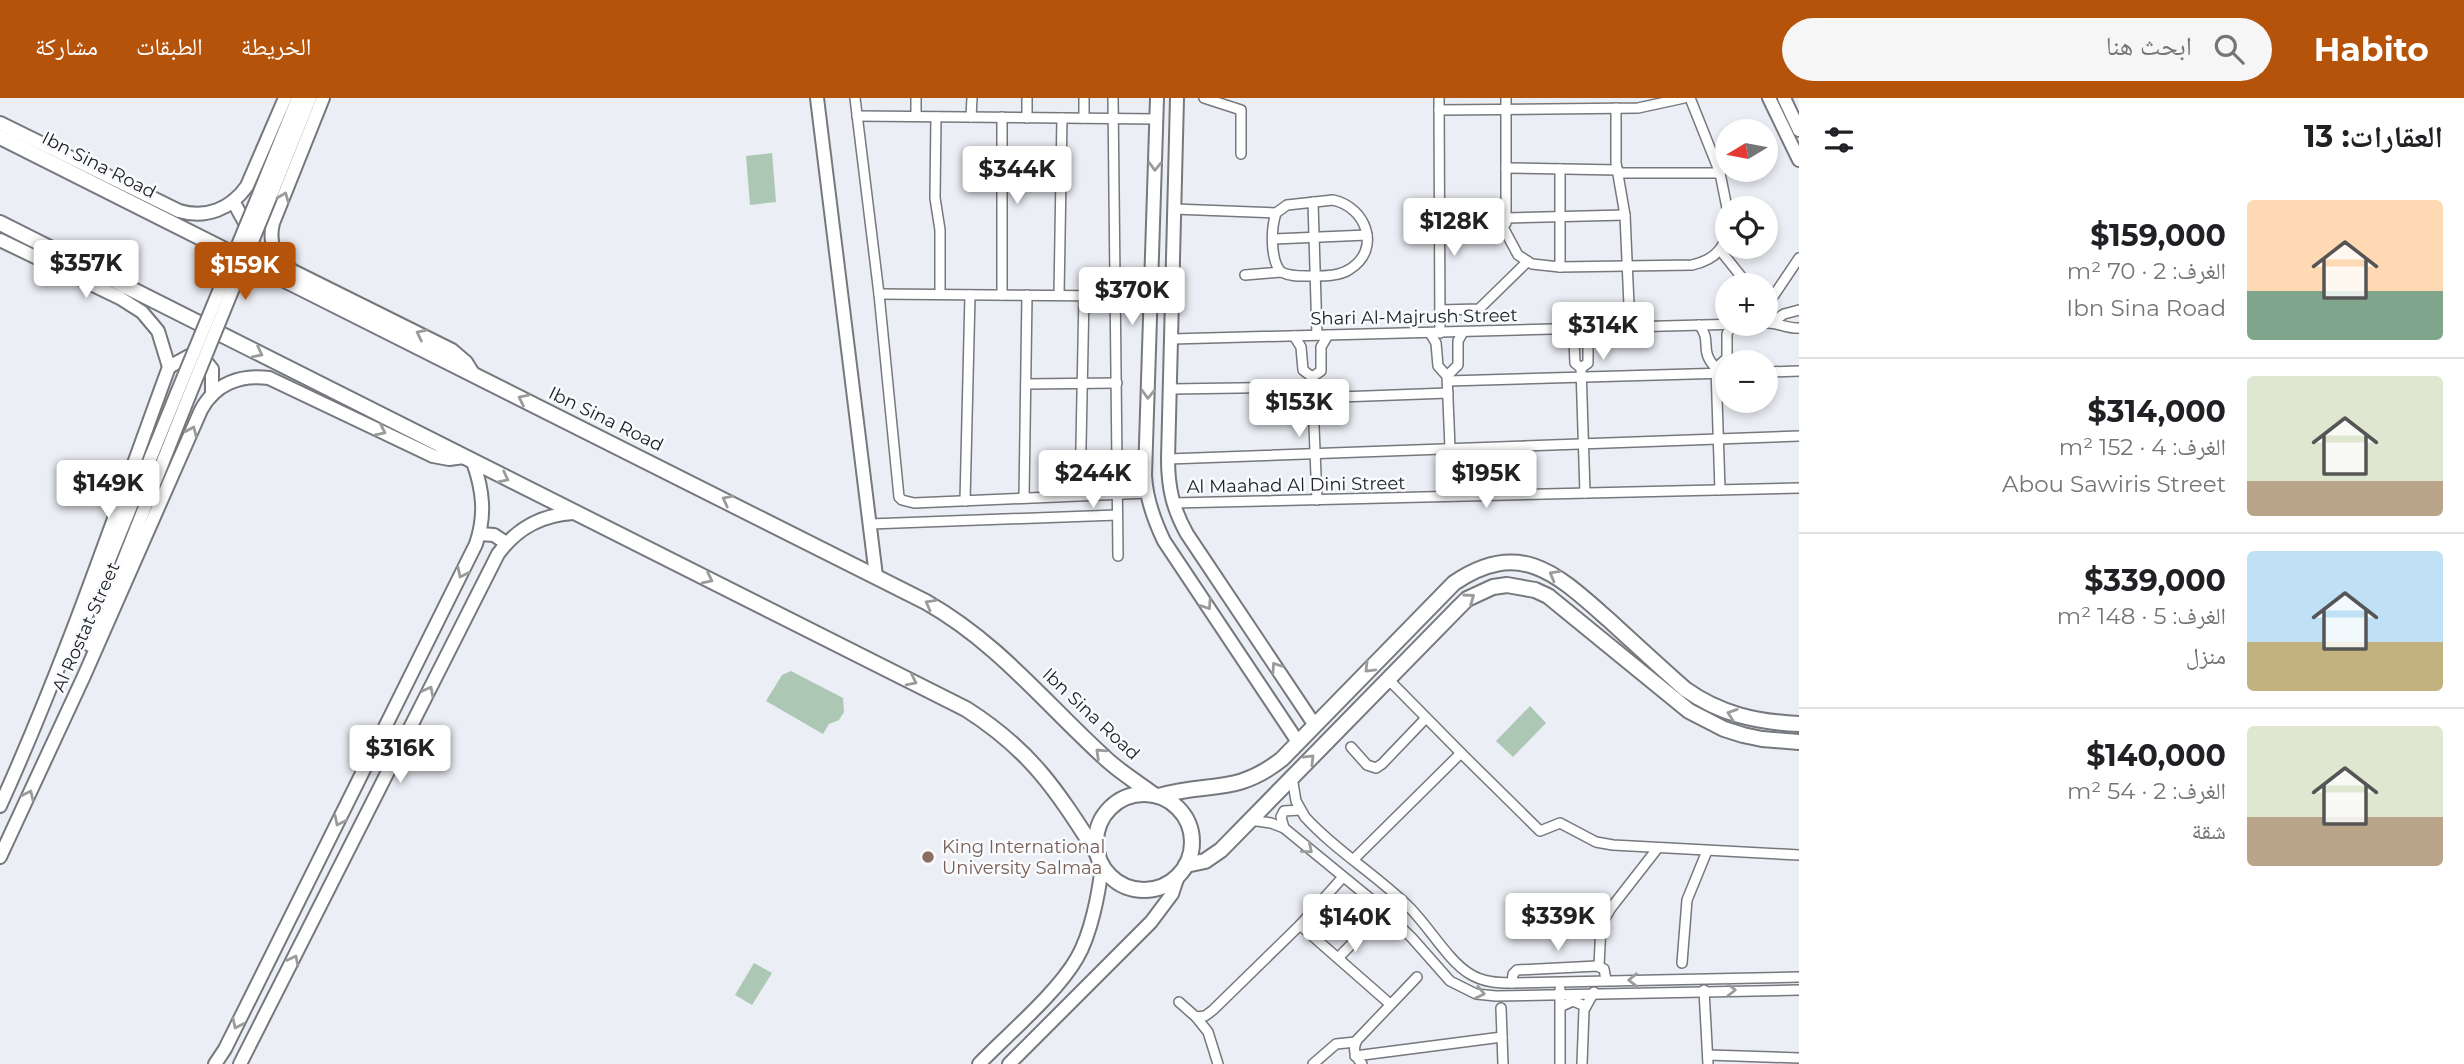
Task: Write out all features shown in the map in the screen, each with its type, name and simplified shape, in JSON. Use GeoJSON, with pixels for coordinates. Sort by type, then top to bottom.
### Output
{"type":"FeatureCollection","features":[{"type":"Feature","properties":{"kind":"main road","name":"Ibn Sina Road"},"geometry":{"type":"LineString","coordinates":[[0,137],[936,607],[975,633],[1103,756],[1156,796]]}},
{"type":"Feature","properties":{"kind":"main road"},"geometry":{"type":"LineString","coordinates":[[0,223],[573,513],[946,697],[985,721],[1019,748],[1047,778],[1117,882],[1137,890],[1159,887],[1182,871],[1214,856],[1467,599],[1493,587],[1521,586],[1548,596],[1673,699],[1706,721],[1742,735],[1799,741]]}},
{"type":"Feature","properties":{"kind":"main road"},"geometry":{"type":"LineString","coordinates":[[1100,860],[1096,841],[1098,827],[1114,804],[1126,797],[1140,794],[1156,796],[1241,783],[1270,769],[1454,583],[1482,567],[1514,563],[1538,567],[1559,577],[1685,689],[1708,704],[1747,719],[1799,724]]}},
{"type":"Feature","properties":{"kind":"main road"},"geometry":{"type":"LineString","coordinates":[[1156,796],[1170,802],[1186,819],[1192,842],[1182,871]]}},
{"type":"Feature","properties":{"kind":"street"},"geometry":{"type":"LineString","coordinates":[[0,123],[179,211],[205,214],[233,201],[247,186],[285,98]]}},
{"type":"Feature","properties":{"kind":"street"},"geometry":{"type":"LineString","coordinates":[[266,194],[298,98]]}},
{"type":"Feature","properties":{"kind":"street"},"geometry":{"type":"LineString","coordinates":[[62,659],[85,621],[266,194],[310,98]]}},
{"type":"Feature","properties":{"kind":"street"},"geometry":{"type":"LineString","coordinates":[[323,98],[271,232],[274,250],[288,268],[452,350],[466,362],[474,375]]}},
{"type":"Feature","properties":{"kind":"street"},"geometry":{"type":"LineString","coordinates":[[817,98],[876,576]]}},
{"type":"Feature","properties":{"kind":"street"},"geometry":{"type":"LineString","coordinates":[[855,98],[899,496],[902,500],[914,503],[1147,493]]}},
{"type":"Feature","properties":{"kind":"street"},"geometry":{"type":"LineString","coordinates":[[916,98],[916,117]]}},
{"type":"Feature","properties":{"kind":"street"},"geometry":{"type":"LineString","coordinates":[[971,117],[972,98]]}},
{"type":"Feature","properties":{"kind":"street"},"geometry":{"type":"LineString","coordinates":[[1027,98],[1027,118]]}},
{"type":"Feature","properties":{"kind":"street"},"geometry":{"type":"LineString","coordinates":[[1084,98],[1084,118]]}},
{"type":"Feature","properties":{"kind":"street"},"geometry":{"type":"LineString","coordinates":[[1114,98],[1118,556]]}},
{"type":"Feature","properties":{"kind":"street"},"geometry":{"type":"LineString","coordinates":[[1157,98],[1145,475],[1151,512],[1164,541],[1298,742]]}},
{"type":"Feature","properties":{"kind":"street"},"geometry":{"type":"LineString","coordinates":[[1177,98],[1168,459],[1172,503],[1187,534],[1314,724]]}},
{"type":"Feature","properties":{"kind":"street"},"geometry":{"type":"LineString","coordinates":[[1205,98],[1241,110],[1241,154]]}},
{"type":"Feature","properties":{"kind":"street"},"geometry":{"type":"LineString","coordinates":[[1439,98],[1440,310],[1435,333],[1438,366],[1447,378],[1452,496]]}},
{"type":"Feature","properties":{"kind":"street"},"geometry":{"type":"LineString","coordinates":[[1506,98],[1505,222],[1518,256],[1527,262],[1560,267],[1692,265],[1715,255]]}},
{"type":"Feature","properties":{"kind":"street"},"geometry":{"type":"LineString","coordinates":[[1439,110],[1616,108],[1651,106],[1684,98]]}},
{"type":"Feature","properties":{"kind":"street"},"geometry":{"type":"LineString","coordinates":[[1690,98],[1715,160]]}},
{"type":"Feature","properties":{"kind":"street"},"geometry":{"type":"LineString","coordinates":[[1769,98],[1799,160]]}},
{"type":"Feature","properties":{"kind":"street"},"geometry":{"type":"LineString","coordinates":[[1784,98],[1799,130]]}},
{"type":"Feature","properties":{"kind":"street"},"geometry":{"type":"LineString","coordinates":[[1616,108],[1618,172],[1625,215],[1629,328]]}},
{"type":"Feature","properties":{"kind":"street"},"geometry":{"type":"LineString","coordinates":[[857,116],[1176,120]]}},
{"type":"Feature","properties":{"kind":"street"},"geometry":{"type":"LineString","coordinates":[[936,117],[935,198],[940,230],[940,295]]}},
{"type":"Feature","properties":{"kind":"street"},"geometry":{"type":"LineString","coordinates":[[1002,117],[1002,295]]}},
{"type":"Feature","properties":{"kind":"street"},"geometry":{"type":"LineString","coordinates":[[1059,295],[1062,118]]}},
{"type":"Feature","properties":{"kind":"street"},"geometry":{"type":"LineString","coordinates":[[1506,168],[1715,173]]}},
{"type":"Feature","properties":{"kind":"street"},"geometry":{"type":"LineString","coordinates":[[1560,169],[1560,267]]}},
{"type":"Feature","properties":{"kind":"street"},"geometry":{"type":"LineString","coordinates":[[1245,275],[1281,272],[1292,276],[1315,276],[1343,273],[1363,257],[1367,235],[1362,218],[1350,206],[1333,200],[1283,206],[1276,213],[1274,239],[1275,264],[1281,272]]}},
{"type":"Feature","properties":{"kind":"street"},"geometry":{"type":"LineString","coordinates":[[233,201],[247,225],[260,232],[271,232]]}},
{"type":"Feature","properties":{"kind":"street"},"geometry":{"type":"LineString","coordinates":[[1313,202],[1317,335]]}},
{"type":"Feature","properties":{"kind":"street"},"geometry":{"type":"LineString","coordinates":[[1174,209],[1276,213]]}},
{"type":"Feature","properties":{"kind":"street"},"geometry":{"type":"LineString","coordinates":[[1440,229],[1494,230],[1505,222],[1560,216],[1625,215]]}},
{"type":"Feature","properties":{"kind":"street"},"geometry":{"type":"LineString","coordinates":[[1274,239],[1367,235]]}},
{"type":"Feature","properties":{"kind":"street"},"geometry":{"type":"LineString","coordinates":[[0,240],[120,298],[142,312],[159,331],[169,367],[189,356],[203,358],[212,369],[212,395]]}},
{"type":"Feature","properties":{"kind":"street"},"geometry":{"type":"LineString","coordinates":[[1778,289],[1799,258]]}},
{"type":"Feature","properties":{"kind":"street"},"geometry":{"type":"LineString","coordinates":[[1727,259],[1738,273]]}},
{"type":"Feature","properties":{"kind":"street"},"geometry":{"type":"LineString","coordinates":[[1440,310],[1479,309],[1527,262]]}},
{"type":"Feature","properties":{"kind":"street"},"geometry":{"type":"LineString","coordinates":[[878,294],[1117,296]]}},
{"type":"Feature","properties":{"kind":"street"},"geometry":{"type":"LineString","coordinates":[[965,501],[970,295]]}},
{"type":"Feature","properties":{"kind":"street"},"geometry":{"type":"LineString","coordinates":[[1024,498],[1027,295]]}},
{"type":"Feature","properties":{"kind":"street"},"geometry":{"type":"LineString","coordinates":[[1080,495],[1084,295]]}},
{"type":"Feature","properties":{"kind":"street"},"geometry":{"type":"LineString","coordinates":[[1152,298],[1173,299]]}},
{"type":"Feature","properties":{"kind":"street"},"geometry":{"type":"LineString","coordinates":[[1778,318],[1799,310]]}},
{"type":"Feature","properties":{"kind":"street"},"geometry":{"type":"LineString","coordinates":[[1699,325],[1705,333],[1706,357],[1715,370]]}},
{"type":"Feature","properties":{"kind":"street","name":"Shari Al-Majrush Street"},"geometry":{"type":"LineString","coordinates":[[1172,339],[1715,325]]}},
{"type":"Feature","properties":{"kind":"street"},"geometry":{"type":"LineString","coordinates":[[1778,326],[1799,328]]}},
{"type":"Feature","properties":{"kind":"street"},"geometry":{"type":"LineString","coordinates":[[1581,372],[1588,363],[1588,339],[1593,329]]}},
{"type":"Feature","properties":{"kind":"street"},"geometry":{"type":"LineString","coordinates":[[1567,330],[1574,341],[1575,363],[1581,372],[1585,493]]}},
{"type":"Feature","properties":{"kind":"street"},"geometry":{"type":"LineString","coordinates":[[1447,378],[1458,365],[1458,341],[1463,332]]}},
{"type":"Feature","properties":{"kind":"street"},"geometry":{"type":"LineString","coordinates":[[1171,389],[1312,382],[1321,371],[1321,347],[1328,335]]}},
{"type":"Feature","properties":{"kind":"street"},"geometry":{"type":"LineString","coordinates":[[1294,336],[1301,347],[1303,370],[1312,382],[1317,500]]}},
{"type":"Feature","properties":{"kind":"street","name":"Al Rostat Street"},"geometry":{"type":"LineString","coordinates":[[0,806],[62,659],[169,367]]}},
{"type":"Feature","properties":{"kind":"street"},"geometry":{"type":"LineString","coordinates":[[1447,378],[1581,372],[1715,371]]}},
{"type":"Feature","properties":{"kind":"street"},"geometry":{"type":"LineString","coordinates":[[1778,372],[1799,371]]}},
{"type":"Feature","properties":{"kind":"street"},"geometry":{"type":"LineString","coordinates":[[212,395],[238,379],[269,378],[433,456],[469,459],[483,498],[480,534],[225,1049],[215,1064]]}},
{"type":"Feature","properties":{"kind":"street"},"geometry":{"type":"LineString","coordinates":[[1026,384],[1117,383]]}},
{"type":"Feature","properties":{"kind":"street"},"geometry":{"type":"LineString","coordinates":[[1313,398],[1448,393]]}},
{"type":"Feature","properties":{"kind":"street"},"geometry":{"type":"LineString","coordinates":[[84,676],[95,628],[183,395]]}},
{"type":"Feature","properties":{"kind":"street","name":"Al Rostat Street"},"geometry":{"type":"LineString","coordinates":[[0,857],[84,676],[201,410],[212,395]]}},
{"type":"Feature","properties":{"kind":"street"},"geometry":{"type":"LineString","coordinates":[[1717,413],[1720,490]]}},
{"type":"Feature","properties":{"kind":"street"},"geometry":{"type":"LineString","coordinates":[[1168,459],[1799,436]]}},
{"type":"Feature","properties":{"kind":"street","name":"Al Maahad Al Dini Street"},"geometry":{"type":"LineString","coordinates":[[1172,503],[1799,488]]}},
{"type":"Feature","properties":{"kind":"street"},"geometry":{"type":"LineString","coordinates":[[240,1064],[492,565],[506,543],[529,524],[551,516],[573,513]]}},
{"type":"Feature","properties":{"kind":"street"},"geometry":{"type":"LineString","coordinates":[[870,524],[1117,515]]}},
{"type":"Feature","properties":{"kind":"street"},"geometry":{"type":"LineString","coordinates":[[480,534],[494,535],[506,543]]}},
{"type":"Feature","properties":{"kind":"street"},"geometry":{"type":"LineString","coordinates":[[1388,679],[1540,831],[1560,823],[1596,842],[1657,849],[1799,855]]}},
{"type":"Feature","properties":{"kind":"street"},"geometry":{"type":"LineString","coordinates":[[1351,747],[1367,765],[1376,768],[1426,718]]}},
{"type":"Feature","properties":{"kind":"street"},"geometry":{"type":"LineString","coordinates":[[1354,859],[1461,753]]}},
{"type":"Feature","properties":{"kind":"street"},"geometry":{"type":"LineString","coordinates":[[1292,777],[1293,793],[1300,810],[1311,824],[1410,908],[1461,967],[1486,981],[1512,983],[1799,977]]}},
{"type":"Feature","properties":{"kind":"street"},"geometry":{"type":"LineString","coordinates":[[1284,828],[1281,817],[1284,811],[1300,810]]}},
{"type":"Feature","properties":{"kind":"street"},"geometry":{"type":"LineString","coordinates":[[1249,820],[1271,822],[1284,828],[1395,921],[1442,974],[1458,986],[1486,995],[1799,990]]}},
{"type":"Feature","properties":{"kind":"street"},"geometry":{"type":"LineString","coordinates":[[1599,966],[1601,925],[1657,849]]}},
{"type":"Feature","properties":{"kind":"street"},"geometry":{"type":"LineString","coordinates":[[1682,964],[1687,900],[1707,851]]}},
{"type":"Feature","properties":{"kind":"street"},"geometry":{"type":"LineString","coordinates":[[979,1064],[1056,986],[1077,958],[1090,926],[1100,860]]}},
{"type":"Feature","properties":{"kind":"street"},"geometry":{"type":"LineString","coordinates":[[1009,1064],[1151,922],[1172,894],[1182,871]]}},
{"type":"Feature","properties":{"kind":"street"},"geometry":{"type":"LineString","coordinates":[[1196,1017],[1205,1016],[1213,1010],[1300,925],[1343,877]]}},
{"type":"Feature","properties":{"kind":"street"},"geometry":{"type":"LineString","coordinates":[[1338,958],[1374,920]]}},
{"type":"Feature","properties":{"kind":"street"},"geometry":{"type":"LineString","coordinates":[[1300,925],[1390,1004]]}},
{"type":"Feature","properties":{"kind":"street"},"geometry":{"type":"LineString","coordinates":[[1512,983],[1513,974],[1517,970],[1599,966],[1604,969],[1606,980]]}},
{"type":"Feature","properties":{"kind":"street"},"geometry":{"type":"LineString","coordinates":[[1559,968],[1562,1006],[1560,1064]]}},
{"type":"Feature","properties":{"kind":"street"},"geometry":{"type":"LineString","coordinates":[[1313,1064],[1336,1044],[1356,1042],[1416,977]]}},
{"type":"Feature","properties":{"kind":"street"},"geometry":{"type":"LineString","coordinates":[[1688,979],[1689,991]]}},
{"type":"Feature","properties":{"kind":"street"},"geometry":{"type":"LineString","coordinates":[[1704,990],[1708,1059],[1799,1058]]}},
{"type":"Feature","properties":{"kind":"street"},"geometry":{"type":"LineString","coordinates":[[1582,1064],[1585,1006],[1594,992]]}},
{"type":"Feature","properties":{"kind":"street"},"geometry":{"type":"LineString","coordinates":[[1562,1006],[1573,1001],[1585,1006]]}},
{"type":"Feature","properties":{"kind":"street"},"geometry":{"type":"LineString","coordinates":[[1179,1002],[1208,1032],[1218,1064]]}},
{"type":"Feature","properties":{"kind":"street"},"geometry":{"type":"LineString","coordinates":[[1501,1008],[1503,1064]]}},
{"type":"Feature","properties":{"kind":"street"},"geometry":{"type":"LineString","coordinates":[[1356,1042],[1358,1060],[1502,1037]]}},
{"type":"Feature","properties":{"kind":"street"},"geometry":{"type":"LineString","coordinates":[[1025,1048],[1028,1064]]}},
{"type":"Feature","properties":{"kind":"green space"},"geometry":{"type":"Polygon","coordinates":[[[772,153],[776,202],[750,205],[746,156],[772,153]]]}},
{"type":"Feature","properties":{"kind":"green space"},"geometry":{"type":"Polygon","coordinates":[[[791,671],[843,698],[844,712],[839,720],[829,724],[823,734],[766,701],[782,675],[791,671]]]}},
{"type":"Feature","properties":{"kind":"green space"},"geometry":{"type":"Polygon","coordinates":[[[1530,706],[1546,723],[1513,757],[1496,741],[1530,706]]]}},
{"type":"Feature","properties":{"kind":"green space"},"geometry":{"type":"Polygon","coordinates":[[[754,963],[772,973],[752,1005],[735,995],[754,963]]]}},
{"type":"Feature","properties":{"kind":"place","name":"King International University Salmaa"},"geometry":{"type":"Point","coordinates":[928,857]}}]}
